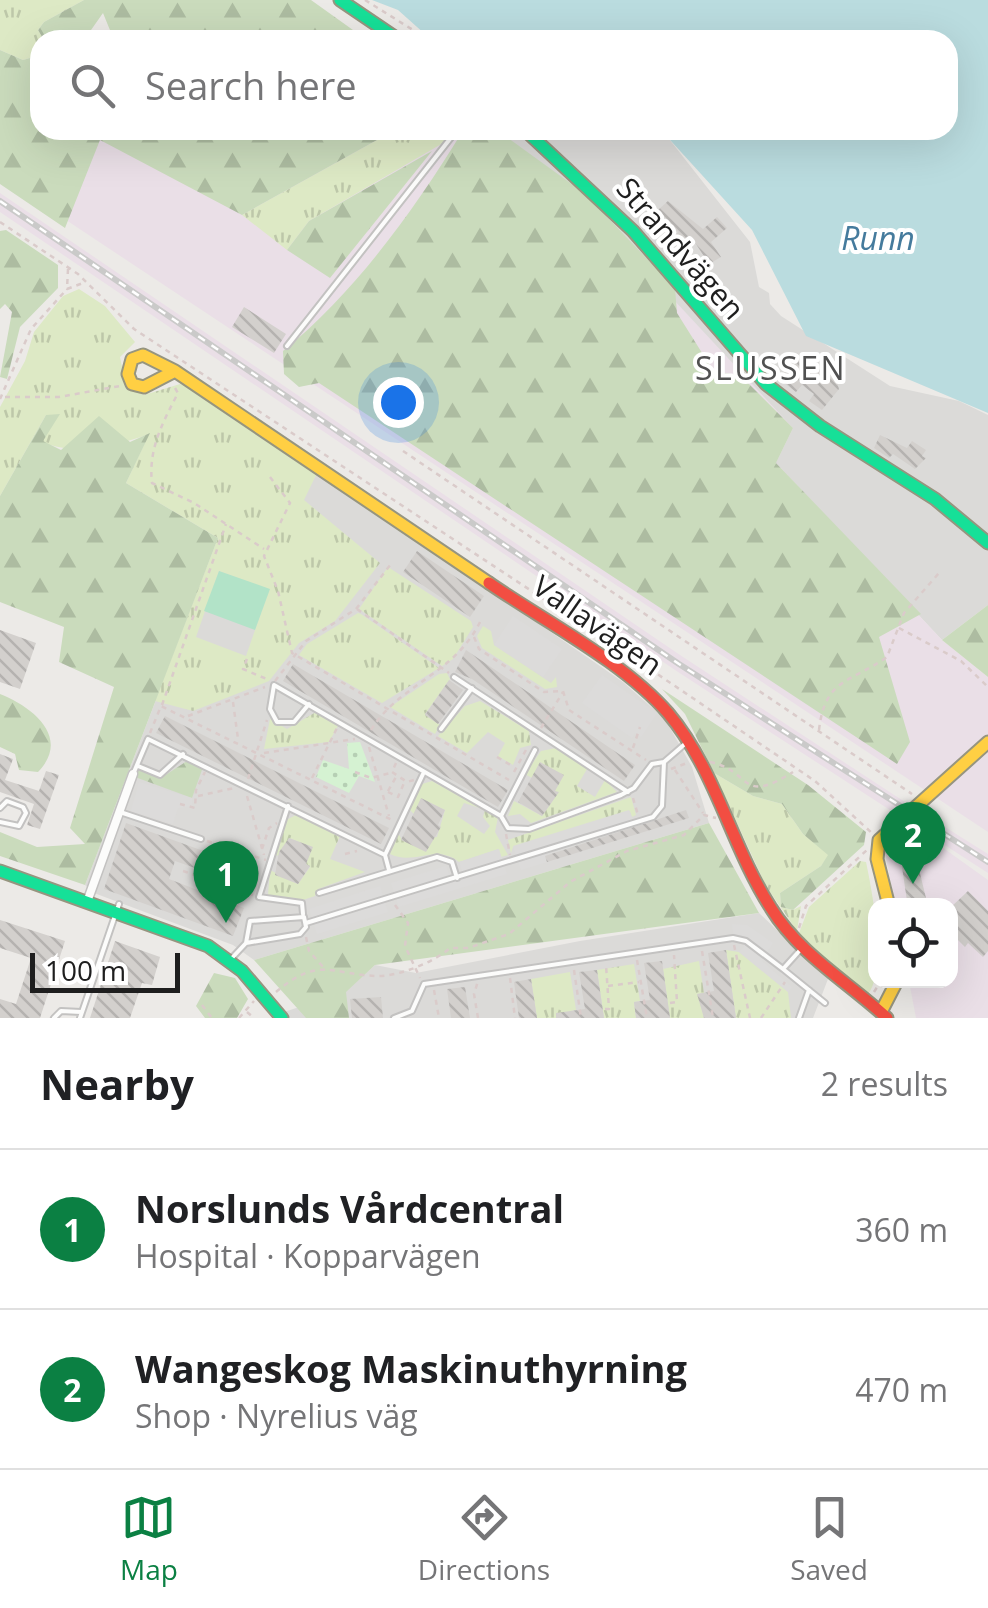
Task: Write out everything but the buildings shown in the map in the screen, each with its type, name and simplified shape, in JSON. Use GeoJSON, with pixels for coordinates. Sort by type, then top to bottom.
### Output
{"type":"FeatureCollection","features":[{"type":"Feature","properties":{"kind":"street"},"geometry":{"type":"LineString","coordinates":[[340,0],[384,30]]}},
{"type":"Feature","properties":{"kind":"street","name":"Strandvägen"},"geometry":{"type":"LineString","coordinates":[[536,140],[617,214],[762,380],[834,437],[947,505],[988,543]]}},
{"type":"Feature","properties":{"kind":"street","name":"Vallavägen"},"geometry":{"type":"LineString","coordinates":[[132,382],[129,364],[139,356],[154,357],[172,374],[633,679],[661,704],[691,741],[767,902],[800,943],[884,1015]]}},
{"type":"Feature","properties":{"kind":"street"},"geometry":{"type":"LineString","coordinates":[[132,382],[148,388],[172,374]]}},
{"type":"Feature","properties":{"kind":"street"},"geometry":{"type":"LineString","coordinates":[[887,898],[874,844],[988,742]]}},
{"type":"Feature","properties":{"kind":"street"},"geometry":{"type":"LineString","coordinates":[[88,902],[135,770]]}},
{"type":"Feature","properties":{"kind":"street"},"geometry":{"type":"LineString","coordinates":[[0,871],[88,902],[118,908],[201,943],[229,961],[275,1017]]}},
{"type":"Feature","properties":{"kind":"street"},"geometry":{"type":"LineString","coordinates":[[884,1015],[894,988]]}},
{"type":"Feature","properties":{"kind":"lane"},"geometry":{"type":"LineString","coordinates":[[287,346],[449,140]]}},
{"type":"Feature","properties":{"kind":"lane"},"geometry":{"type":"LineString","coordinates":[[452,675],[630,794]]}},
{"type":"Feature","properties":{"kind":"lane"},"geometry":{"type":"LineString","coordinates":[[309,704],[289,724],[277,722],[270,709],[274,684],[309,704],[424,772],[501,816],[508,828],[528,829],[630,794],[652,764],[664,762],[691,741]]}},
{"type":"Feature","properties":{"kind":"lane"},"geometry":{"type":"LineString","coordinates":[[441,728],[472,688]]}},
{"type":"Feature","properties":{"kind":"lane"},"geometry":{"type":"LineString","coordinates":[[183,754],[160,775],[135,770],[148,739],[183,754],[208,766],[385,855]]}},
{"type":"Feature","properties":{"kind":"lane"},"geometry":{"type":"LineString","coordinates":[[501,816],[536,750]]}},
{"type":"Feature","properties":{"kind":"lane"},"geometry":{"type":"LineString","coordinates":[[306,923],[653,817],[662,806],[664,762]]}},
{"type":"Feature","properties":{"kind":"lane"},"geometry":{"type":"LineString","coordinates":[[389,870],[385,855],[424,772]]}},
{"type":"Feature","properties":{"kind":"lane"},"geometry":{"type":"LineString","coordinates":[[0,808],[7,801],[23,807],[26,813],[19,826],[0,822]]}},
{"type":"Feature","properties":{"kind":"lane"},"geometry":{"type":"LineString","coordinates":[[246,942],[295,936],[304,930],[302,903],[259,897],[267,860],[288,806]]}},
{"type":"Feature","properties":{"kind":"lane"},"geometry":{"type":"LineString","coordinates":[[120,812],[200,839]]}},
{"type":"Feature","properties":{"kind":"lane"},"geometry":{"type":"LineString","coordinates":[[318,893],[442,858],[452,862],[457,878]]}},
{"type":"Feature","properties":{"kind":"lane"},"geometry":{"type":"LineString","coordinates":[[54,1018],[61,1010],[81,1015],[118,908]]}},
{"type":"Feature","properties":{"kind":"lane"},"geometry":{"type":"LineString","coordinates":[[229,961],[246,942],[250,921],[303,916]]}},
{"type":"Feature","properties":{"kind":"lane"},"geometry":{"type":"LineString","coordinates":[[394,1018],[412,1011],[424,984],[733,938],[746,940],[825,1003]]}},
{"type":"Feature","properties":{"kind":"lane"},"geometry":{"type":"LineString","coordinates":[[783,969],[800,943]]}},
{"type":"Feature","properties":{"kind":"lane"},"geometry":{"type":"LineString","coordinates":[[799,1018],[809,990]]}},
{"type":"Feature","properties":{"kind":"path"},"geometry":{"type":"LineString","coordinates":[[364,0],[412,30]]}},
{"type":"Feature","properties":{"kind":"path"},"geometry":{"type":"LineString","coordinates":[[0,222],[86,282],[134,328],[644,665],[841,802],[874,844],[806,906],[800,943]]}},
{"type":"Feature","properties":{"kind":"path"},"geometry":{"type":"LineString","coordinates":[[67,289],[68,268]]}},
{"type":"Feature","properties":{"kind":"path"},"geometry":{"type":"LineString","coordinates":[[86,282],[67,289],[31,329],[2,398],[59,397],[132,382]]}},
{"type":"Feature","properties":{"kind":"path"},"geometry":{"type":"LineString","coordinates":[[172,374],[178,392],[158,432],[150,465],[152,482],[226,523],[265,550],[292,654],[515,784]]}},
{"type":"Feature","properties":{"kind":"path"},"geometry":{"type":"LineString","coordinates":[[403,451],[917,798]]}},
{"type":"Feature","properties":{"kind":"path"},"geometry":{"type":"LineString","coordinates":[[265,550],[283,524],[290,502],[270,478]]}},
{"type":"Feature","properties":{"kind":"path"},"geometry":{"type":"LineString","coordinates":[[148,739],[226,523]]}},
{"type":"Feature","properties":{"kind":"path"},"geometry":{"type":"LineString","coordinates":[[186,716],[274,684],[292,654],[356,609],[391,564]]}},
{"type":"Feature","properties":{"kind":"path"},"geometry":{"type":"LineString","coordinates":[[819,731],[828,694],[846,679],[887,658],[908,606],[939,573]]}},
{"type":"Feature","properties":{"kind":"path"},"geometry":{"type":"LineString","coordinates":[[356,609],[452,675]]}},
{"type":"Feature","properties":{"kind":"path"},"geometry":{"type":"LineString","coordinates":[[397,827],[390,817],[366,738],[385,708],[443,669],[474,634],[481,620]]}},
{"type":"Feature","properties":{"kind":"path"},"geometry":{"type":"LineString","coordinates":[[898,627],[961,661],[988,687]]}},
{"type":"Feature","properties":{"kind":"path"},"geometry":{"type":"LineString","coordinates":[[474,634],[479,649],[544,692],[563,691]]}},
{"type":"Feature","properties":{"kind":"path"},"geometry":{"type":"LineString","coordinates":[[247,659],[243,670],[274,684]]}},
{"type":"Feature","properties":{"kind":"path"},"geometry":{"type":"LineString","coordinates":[[538,732],[563,691]]}},
{"type":"Feature","properties":{"kind":"path"},"geometry":{"type":"LineString","coordinates":[[563,691],[569,710],[652,764]]}},
{"type":"Feature","properties":{"kind":"path"},"geometry":{"type":"LineString","coordinates":[[233,701],[238,742]]}},
{"type":"Feature","properties":{"kind":"path"},"geometry":{"type":"LineString","coordinates":[[161,706],[390,817]]}},
{"type":"Feature","properties":{"kind":"path"},"geometry":{"type":"LineString","coordinates":[[267,860],[245,785],[261,753],[270,709]]}},
{"type":"Feature","properties":{"kind":"path"},"geometry":{"type":"LineString","coordinates":[[312,778],[340,723]]}},
{"type":"Feature","properties":{"kind":"path"},"geometry":{"type":"LineString","coordinates":[[631,751],[640,727]]}},
{"type":"Feature","properties":{"kind":"path"},"geometry":{"type":"LineString","coordinates":[[531,728],[536,750]]}},
{"type":"Feature","properties":{"kind":"path"},"geometry":{"type":"LineString","coordinates":[[261,753],[366,738]]}},
{"type":"Feature","properties":{"kind":"path"},"geometry":{"type":"LineString","coordinates":[[467,756],[473,751]]}},
{"type":"Feature","properties":{"kind":"path"},"geometry":{"type":"LineString","coordinates":[[385,792],[399,757]]}},
{"type":"Feature","properties":{"kind":"path"},"geometry":{"type":"LineString","coordinates":[[497,757],[515,768]]}},
{"type":"Feature","properties":{"kind":"path"},"geometry":{"type":"LineString","coordinates":[[663,777],[674,768],[718,763],[756,789],[796,771]]}},
{"type":"Feature","properties":{"kind":"path"},"geometry":{"type":"LineString","coordinates":[[180,804],[194,808],[208,766]]}},
{"type":"Feature","properties":{"kind":"path"},"geometry":{"type":"LineString","coordinates":[[674,768],[704,815],[729,820]]}},
{"type":"Feature","properties":{"kind":"path"},"geometry":{"type":"LineString","coordinates":[[354,772],[377,777],[393,774],[405,782]]}},
{"type":"Feature","properties":{"kind":"path"},"geometry":{"type":"LineString","coordinates":[[387,808],[405,782],[420,778]]}},
{"type":"Feature","properties":{"kind":"path"},"geometry":{"type":"LineString","coordinates":[[196,796],[245,785]]}},
{"type":"Feature","properties":{"kind":"path"},"geometry":{"type":"LineString","coordinates":[[385,792],[398,796]]}},
{"type":"Feature","properties":{"kind":"path"},"geometry":{"type":"LineString","coordinates":[[630,794],[638,815]]}},
{"type":"Feature","properties":{"kind":"path"},"geometry":{"type":"LineString","coordinates":[[275,993],[306,972],[324,968],[378,976],[439,958],[450,948],[468,948],[510,934],[570,882],[627,851],[684,835],[704,815]]}},
{"type":"Feature","properties":{"kind":"path"},"geometry":{"type":"LineString","coordinates":[[261,850],[270,826],[283,820]]}},
{"type":"Feature","properties":{"kind":"path"},"geometry":{"type":"LineString","coordinates":[[200,839],[267,860]]}},
{"type":"Feature","properties":{"kind":"path"},"geometry":{"type":"LineString","coordinates":[[506,839],[510,853]]}},
{"type":"Feature","properties":{"kind":"path"},"geometry":{"type":"LineString","coordinates":[[345,854],[367,846]]}},
{"type":"Feature","properties":{"kind":"path"},"geometry":{"type":"LineString","coordinates":[[183,871],[259,897]]}},
{"type":"Feature","properties":{"kind":"path"},"geometry":{"type":"LineString","coordinates":[[392,898],[408,923],[404,940],[412,966],[424,984]]}},
{"type":"Feature","properties":{"kind":"path"},"geometry":{"type":"LineString","coordinates":[[304,930],[309,951],[324,968]]}},
{"type":"Feature","properties":{"kind":"path"},"geometry":{"type":"LineString","coordinates":[[733,938],[750,1018]]}},
{"type":"Feature","properties":{"kind":"path"},"geometry":{"type":"LineString","coordinates":[[701,944],[714,1018]]}},
{"type":"Feature","properties":{"kind":"path"},"geometry":{"type":"LineString","coordinates":[[670,1003],[676,1002],[674,949]]}},
{"type":"Feature","properties":{"kind":"path"},"geometry":{"type":"LineString","coordinates":[[636,954],[647,1018]]}},
{"type":"Feature","properties":{"kind":"path"},"geometry":{"type":"LineString","coordinates":[[605,959],[609,1009],[605,1009]]}},
{"type":"Feature","properties":{"kind":"path"},"geometry":{"type":"LineString","coordinates":[[574,964],[581,1018]]}},
{"type":"Feature","properties":{"kind":"path"},"geometry":{"type":"LineString","coordinates":[[509,972],[515,1018]]}},
{"type":"Feature","properties":{"kind":"path"},"geometry":{"type":"LineString","coordinates":[[760,1018],[789,975]]}},
{"type":"Feature","properties":{"kind":"path"},"geometry":{"type":"LineString","coordinates":[[478,976],[474,994],[478,1018]]}},
{"type":"Feature","properties":{"kind":"path"},"geometry":{"type":"LineString","coordinates":[[433,982],[439,1018]]}},
{"type":"Feature","properties":{"kind":"path"},"geometry":{"type":"LineString","coordinates":[[607,986],[641,982]]}},
{"type":"Feature","properties":{"kind":"path"},"geometry":{"type":"LineString","coordinates":[[732,988],[741,987]]}},
{"type":"Feature","properties":{"kind":"path"},"geometry":{"type":"LineString","coordinates":[[202,1006],[212,1018]]}},
{"type":"Feature","properties":{"kind":"path"},"geometry":{"type":"LineString","coordinates":[[238,1018],[246,1010],[254,1018]]}},
{"type":"Feature","properties":{"kind":"shaded area"},"geometry":{"type":"Polygon","coordinates":[[[96,140],[502,140],[580,199],[793,428],[776,463],[942,640],[988,677],[988,832],[51,210],[96,140]]]}},
{"type":"Feature","properties":{"kind":"shaded area"},"geometry":{"type":"Polygon","coordinates":[[[504,140],[670,140],[750,242],[759,287],[769,293],[770,304],[781,316],[890,386],[959,401],[988,415],[988,605],[942,640],[776,463],[504,140]]]}},
{"type":"Feature","properties":{"kind":"shaded area"},"geometry":{"type":"Polygon","coordinates":[[[0,193],[683,657],[905,802],[893,812],[675,670],[0,212],[0,193]]]}},
{"type":"Feature","properties":{"kind":"shaded area"},"geometry":{"type":"Polygon","coordinates":[[[318,471],[623,682],[665,719],[692,767],[709,823],[254,960],[233,945],[94,893],[85,885],[207,567],[303,499],[318,471]]]}},
{"type":"Feature","properties":{"kind":"shaded area"},"geometry":{"type":"Polygon","coordinates":[[[513,616],[562,649],[543,677],[494,645],[513,616]]]}},
{"type":"Feature","properties":{"kind":"shaded area"},"geometry":{"type":"Polygon","coordinates":[[[602,675],[657,713],[641,737],[635,733],[632,738],[582,703],[602,675]]]}},
{"type":"Feature","properties":{"kind":"shaded area"},"geometry":{"type":"Polygon","coordinates":[[[139,782],[192,798],[192,806],[178,808],[173,824],[131,811],[139,782]]]}},
{"type":"Feature","properties":{"kind":"shaded area"},"geometry":{"type":"Polygon","coordinates":[[[629,810],[635,825],[545,853],[547,862],[521,870],[513,846],[629,810]]]}},
{"type":"Feature","properties":{"kind":"shaded area"},"geometry":{"type":"Polygon","coordinates":[[[921,812],[988,854],[988,873],[909,822],[921,812]]]}},
{"type":"Feature","properties":{"kind":"shaded area"},"geometry":{"type":"Polygon","coordinates":[[[911,825],[988,880],[988,1018],[916,1018],[910,988],[958,988],[958,898],[894,898],[884,847],[911,825]]]}},
{"type":"Feature","properties":{"kind":"shaded area"},"geometry":{"type":"Polygon","coordinates":[[[499,849],[507,874],[399,907],[391,883],[446,866],[450,877],[463,873],[459,862],[499,849]]]}},
{"type":"Feature","properties":{"kind":"shaded area"},"geometry":{"type":"Polygon","coordinates":[[[380,886],[388,912],[317,934],[309,909],[380,886]]]}},
{"type":"Feature","properties":{"kind":"shaded area"},"geometry":{"type":"Polygon","coordinates":[[[759,913],[828,979],[813,1018],[290,1018],[284,1012],[345,992],[375,965],[416,973],[580,941],[759,913]]]}},
{"type":"Feature","properties":{"kind":"shaded area"},"geometry":{"type":"Polygon","coordinates":[[[732,924],[747,925],[773,943],[762,961],[792,987],[788,992],[739,952],[745,946],[733,933],[732,924]]]}},
{"type":"Feature","properties":{"kind":"green space"},"geometry":{"type":"Polygon","coordinates":[[[0,0],[84,0],[44,22],[38,30],[30,30],[30,58],[23,60],[0,50],[0,0]]]}},
{"type":"Feature","properties":{"kind":"green space"},"geometry":{"type":"Polygon","coordinates":[[[84,0],[311,0],[353,30],[110,30],[103,13],[91,30],[38,30],[44,22],[84,0]]]}},
{"type":"Feature","properties":{"kind":"green space"},"geometry":{"type":"Polygon","coordinates":[[[0,50],[23,60],[30,58],[30,140],[100,140],[65,228],[0,184],[0,50]]]}},
{"type":"Feature","properties":{"kind":"green space"},"geometry":{"type":"Polygon","coordinates":[[[100,140],[377,140],[242,215],[100,140]]]}},
{"type":"Feature","properties":{"kind":"green space"},"geometry":{"type":"Polygon","coordinates":[[[377,140],[448,140],[309,221],[287,250],[242,215],[377,140]]]}},
{"type":"Feature","properties":{"kind":"green space"},"geometry":{"type":"Polygon","coordinates":[[[457,140],[511,140],[584,193],[675,288],[677,313],[714,372],[740,375],[793,428],[776,463],[921,614],[879,637],[910,742],[897,764],[319,383],[299,387],[284,374],[283,351],[358,277],[424,191],[457,140]]]}},
{"type":"Feature","properties":{"kind":"green space"},"geometry":{"type":"Polygon","coordinates":[[[432,151],[330,278],[287,250],[309,221],[432,151]]]}},
{"type":"Feature","properties":{"kind":"green space"},"geometry":{"type":"Polygon","coordinates":[[[6,230],[58,265],[58,288],[20,327],[7,379],[0,377],[12,312],[5,304],[0,309],[0,231],[6,230]]]}},
{"type":"Feature","properties":{"kind":"green space"},"geometry":{"type":"Polygon","coordinates":[[[79,289],[105,306],[135,342],[120,357],[126,387],[144,395],[180,384],[202,392],[318,471],[304,500],[380,563],[335,621],[299,643],[269,681],[193,711],[155,701],[218,538],[126,483],[149,434],[95,448],[54,446],[42,442],[46,415],[0,496],[0,407],[25,361],[34,332],[63,296],[79,289]],[[219,571],[196,637],[246,656],[269,590],[219,571]]]}},
{"type":"Feature","properties":{"kind":"green space"},"geometry":{"type":"Polygon","coordinates":[[[60,414],[43,441],[61,450],[99,416],[130,442],[150,433],[126,483],[218,538],[85,885],[0,856],[0,832],[37,847],[85,844],[70,828],[114,687],[59,662],[64,627],[0,602],[0,496],[46,415],[60,414]]]}},
{"type":"Feature","properties":{"kind":"green space"},"geometry":{"type":"Polygon","coordinates":[[[388,567],[471,621],[473,627],[453,659],[442,666],[359,609],[388,567]]]}},
{"type":"Feature","properties":{"kind":"green space"},"geometry":{"type":"Polygon","coordinates":[[[219,571],[270,589],[255,630],[204,611],[219,571]]]}},
{"type":"Feature","properties":{"kind":"green space"},"geometry":{"type":"Polygon","coordinates":[[[988,605],[988,677],[942,640],[988,605]]]}},
{"type":"Feature","properties":{"kind":"green space"},"geometry":{"type":"Polygon","coordinates":[[[358,613],[439,668],[382,703],[299,655],[307,644],[358,613]]]}},
{"type":"Feature","properties":{"kind":"green space"},"geometry":{"type":"Polygon","coordinates":[[[483,626],[491,631],[494,645],[551,683],[556,677],[557,687],[545,689],[482,648],[477,636],[483,626]]]}},
{"type":"Feature","properties":{"kind":"green space"},"geometry":{"type":"Polygon","coordinates":[[[447,673],[450,679],[425,714],[440,725],[435,734],[390,707],[439,674],[447,673]]]}},
{"type":"Feature","properties":{"kind":"green space"},"geometry":{"type":"Polygon","coordinates":[[[662,689],[808,785],[866,832],[864,845],[793,910],[781,907],[780,893],[821,866],[828,855],[803,834],[782,804],[753,796],[714,773],[685,714],[662,689]]]}},
{"type":"Feature","properties":{"kind":"green space"},"geometry":{"type":"Polygon","coordinates":[[[0,694],[35,715],[49,735],[51,747],[38,772],[19,770],[15,754],[0,747],[0,694]]]}},
{"type":"Feature","properties":{"kind":"green space"},"geometry":{"type":"Polygon","coordinates":[[[480,701],[529,731],[531,745],[520,748],[513,765],[498,756],[505,743],[488,732],[467,753],[438,736],[465,706],[480,701]]]}},
{"type":"Feature","properties":{"kind":"green space"},"geometry":{"type":"Polygon","coordinates":[[[316,712],[339,724],[329,742],[264,749],[270,719],[287,729],[316,712]]]}},
{"type":"Feature","properties":{"kind":"green space"},"geometry":{"type":"Polygon","coordinates":[[[360,742],[375,782],[359,776],[349,793],[316,777],[323,760],[349,769],[347,743],[360,742]]]}},
{"type":"Feature","properties":{"kind":"green space"},"geometry":{"type":"Polygon","coordinates":[[[556,748],[587,769],[577,786],[595,797],[605,780],[617,792],[531,823],[520,814],[508,816],[514,801],[542,816],[558,793],[525,774],[541,751],[556,748]]]}},
{"type":"Feature","properties":{"kind":"green space"},"geometry":{"type":"Polygon","coordinates":[[[187,761],[203,767],[192,798],[135,777],[139,770],[164,776],[187,761]]]}},
{"type":"Feature","properties":{"kind":"green space"},"geometry":{"type":"Polygon","coordinates":[[[714,773],[753,796],[782,804],[803,834],[829,855],[821,866],[780,893],[781,907],[793,910],[801,906],[797,931],[766,886],[714,773]]]}},
{"type":"Feature","properties":{"kind":"green space"},"geometry":{"type":"Polygon","coordinates":[[[432,781],[483,809],[464,803],[457,816],[484,834],[490,826],[483,817],[485,810],[498,817],[495,832],[508,855],[501,857],[498,849],[459,862],[442,854],[408,858],[390,854],[398,833],[402,840],[437,837],[445,810],[422,799],[414,814],[407,807],[419,785],[432,781]]]}},
{"type":"Feature","properties":{"kind":"green space"},"geometry":{"type":"Polygon","coordinates":[[[631,797],[636,815],[632,817],[630,811],[513,847],[511,853],[508,840],[631,797]]]}},
{"type":"Feature","properties":{"kind":"green space"},"geometry":{"type":"Polygon","coordinates":[[[296,815],[340,836],[330,859],[365,872],[318,889],[315,896],[303,900],[268,895],[270,870],[298,884],[310,867],[306,864],[312,847],[289,838],[282,854],[272,857],[286,820],[296,815]]]}},
{"type":"Feature","properties":{"kind":"green space"},"geometry":{"type":"Polygon","coordinates":[[[709,823],[759,913],[375,965],[346,992],[349,1018],[306,1018],[254,960],[709,823]]]}},
{"type":"Feature","properties":{"kind":"green space"},"geometry":{"type":"Polygon","coordinates":[[[860,861],[866,862],[873,898],[868,898],[868,988],[871,988],[868,994],[831,967],[799,933],[809,907],[860,861]]]}},
{"type":"Feature","properties":{"kind":"green space"},"geometry":{"type":"Polygon","coordinates":[[[726,950],[739,952],[788,992],[791,1018],[736,1018],[726,950]]]}},
{"type":"Feature","properties":{"kind":"green space"},"geometry":{"type":"Polygon","coordinates":[[[699,961],[704,993],[698,994],[704,1018],[670,1018],[663,969],[699,961]]]}},
{"type":"Feature","properties":{"kind":"green space"},"geometry":{"type":"Polygon","coordinates":[[[634,964],[640,1001],[634,1002],[636,1018],[604,1018],[597,970],[634,964]]]}},
{"type":"Feature","properties":{"kind":"green space"},"geometry":{"type":"Polygon","coordinates":[[[570,972],[576,1010],[570,1011],[571,1018],[537,1018],[531,979],[570,972]]]}},
{"type":"Feature","properties":{"kind":"green space"},"geometry":{"type":"Polygon","coordinates":[[[214,973],[235,978],[248,999],[237,1018],[205,1018],[196,1006],[214,973]]]}},
{"type":"Feature","properties":{"kind":"water","name":"Runn"},"geometry":{"type":"Polygon","coordinates":[[[372,0],[988,0],[988,413],[806,336],[752,230],[670,140],[958,140],[958,30],[420,30],[398,10],[372,0]]]}},
{"type":"Feature","properties":{"kind":"railway"},"geometry":{"type":"LineString","coordinates":[[0,201],[679,664],[988,862]]}},
{"type":"Feature","properties":{"kind":"traffic: fast"},"geometry":{"type":"LineString","coordinates":[[340,0],[384,30]]}},
{"type":"Feature","properties":{"kind":"traffic: fast"},"geometry":{"type":"LineString","coordinates":[[536,140],[633,231],[766,384],[820,426],[935,499],[988,543]]}},
{"type":"Feature","properties":{"kind":"traffic: fast"},"geometry":{"type":"LineString","coordinates":[[0,871],[208,946],[242,971],[282,1018]]}},
{"type":"Feature","properties":{"kind":"traffic: slow"},"geometry":{"type":"LineString","coordinates":[[175,371],[143,355],[132,359],[128,374],[132,384],[144,387],[175,371],[489,583]]}},
{"type":"Feature","properties":{"kind":"traffic: slow"},"geometry":{"type":"LineString","coordinates":[[887,898],[877,859],[879,840],[988,742]]}},
{"type":"Feature","properties":{"kind":"traffic: slow"},"geometry":{"type":"LineString","coordinates":[[881,1012],[893,988]]}},
{"type":"Feature","properties":{"kind":"traffic: jam"},"geometry":{"type":"LineString","coordinates":[[489,583],[607,659],[668,713],[699,759],[757,884],[782,924],[810,954],[887,1018]]}},
{"type":"Feature","properties":{"kind":"place","name":"Wangeskog Maskinuthyrning"},"geometry":{"type":"Point","coordinates":[913,884]}},
{"type":"Feature","properties":{"kind":"place","name":"Norslunds Vårdcentral"},"geometry":{"type":"Point","coordinates":[226,923]}},
{"type":"Feature","properties":{"kind":"district","name":"SLUSSEN"},"geometry":{"type":"Point","coordinates":[771,369]}}]}
